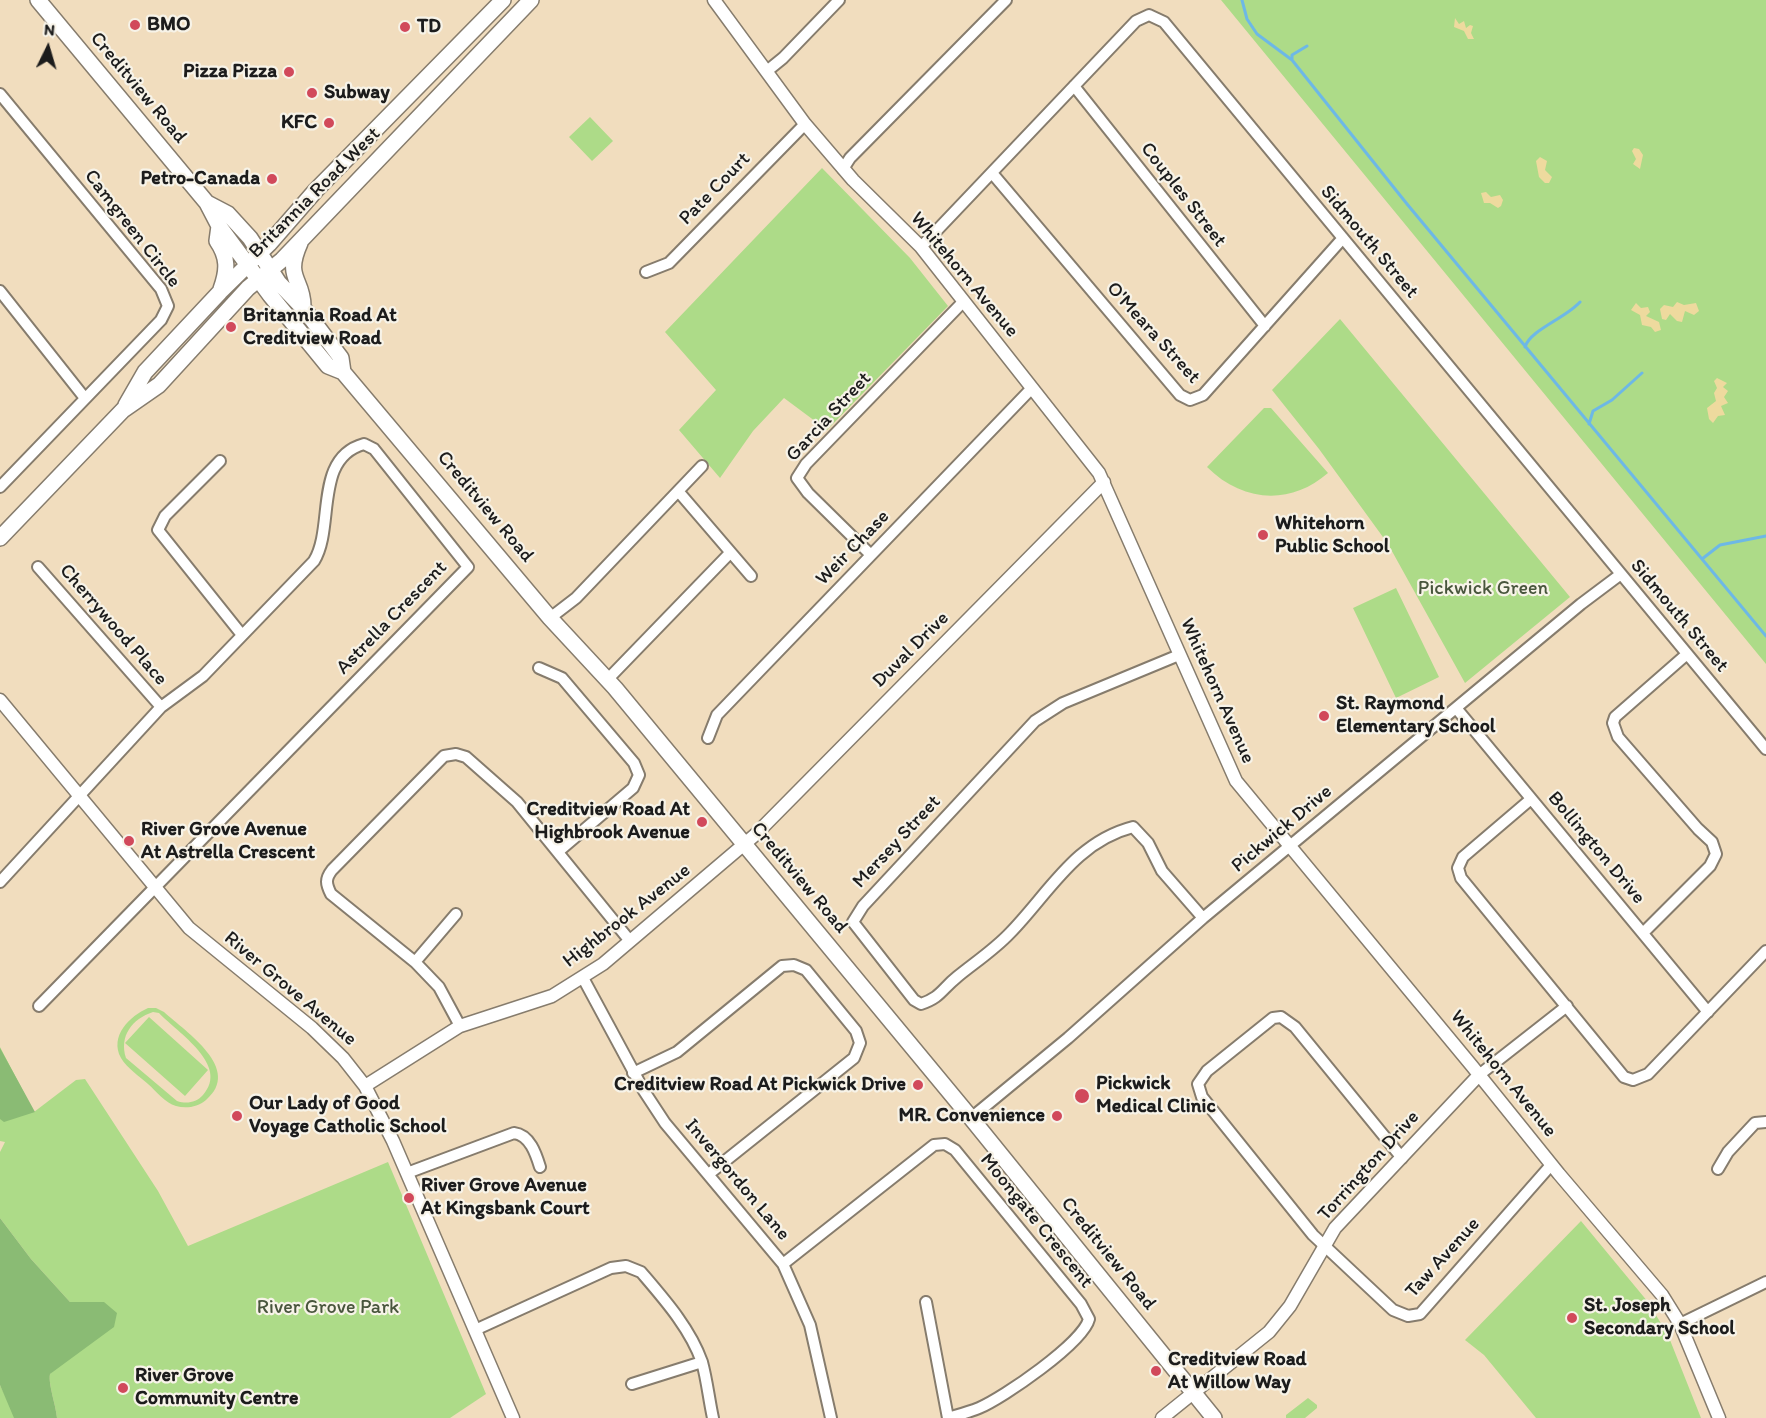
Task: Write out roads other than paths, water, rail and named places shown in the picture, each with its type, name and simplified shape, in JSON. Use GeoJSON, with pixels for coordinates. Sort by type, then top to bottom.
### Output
{"type":"FeatureCollection","features":[{"type":"Feature","properties":{"kind":"main road","name":"Creditview Road"},"geometry":{"type":"LineString","coordinates":[[38,0],[207,203],[219,226],[248,263],[265,274],[303,309],[341,358],[343,372]]}},
{"type":"Feature","properties":{"kind":"main road","name":"Britannia Road West"},"geometry":{"type":"LineString","coordinates":[[123,410],[145,372],[316,190],[503,0]]}},
{"type":"Feature","properties":{"kind":"main road","name":"Britannia Road West"},"geometry":{"type":"LineString","coordinates":[[0,538],[123,410],[159,385],[531,0]]}},
{"type":"Feature","properties":{"kind":"main road","name":"Creditview Road"},"geometry":{"type":"LineString","coordinates":[[207,203],[228,214],[260,252],[265,274],[328,366],[343,372],[550,618],[608,679],[971,1118],[1214,1418]]}},
{"type":"Feature","properties":{"kind":"main road"},"geometry":{"type":"LineString","coordinates":[[219,226],[217,241],[224,251],[226,265],[220,292]]}},
{"type":"Feature","properties":{"kind":"main road"},"geometry":{"type":"LineString","coordinates":[[302,238],[293,270],[296,284],[303,295],[303,309]]}},
{"type":"Feature","properties":{"kind":"street","name":"Whitehorn Avenue"},"geometry":{"type":"LineString","coordinates":[[714,0],[805,124],[843,169],[921,247],[1104,482],[1236,782],[1551,1165],[1662,1295],[1680,1324],[1719,1418]]}},
{"type":"Feature","properties":{"kind":"street"},"geometry":{"type":"LineString","coordinates":[[767,71],[783,58],[839,0]]}},
{"type":"Feature","properties":{"kind":"street"},"geometry":{"type":"LineString","coordinates":[[843,169],[858,150],[1006,0]]}},
{"type":"Feature","properties":{"kind":"street","name":"Sidmouth Street"},"geometry":{"type":"LineString","coordinates":[[921,247],[1136,21],[1149,15],[1164,22],[1766,749]]}},
{"type":"Feature","properties":{"kind":"street","name":"Couples Street"},"geometry":{"type":"LineString","coordinates":[[1074,86],[1265,326]]}},
{"type":"Feature","properties":{"kind":"street","name":"Camgreen Circle"},"geometry":{"type":"LineString","coordinates":[[0,94],[161,289],[168,302],[167,311],[160,320],[0,487]]}},
{"type":"Feature","properties":{"kind":"street","name":"Pate Court"},"geometry":{"type":"LineString","coordinates":[[646,272],[669,263],[805,124]]}},
{"type":"Feature","properties":{"kind":"street","name":"O'Meara Street"},"geometry":{"type":"LineString","coordinates":[[992,173],[1180,396],[1190,400],[1203,395],[1343,238]]}},
{"type":"Feature","properties":{"kind":"street"},"geometry":{"type":"LineString","coordinates":[[0,291],[84,397]]}},
{"type":"Feature","properties":{"kind":"street","name":"Garcia Street"},"geometry":{"type":"LineString","coordinates":[[871,555],[807,493],[797,478],[806,464],[963,303]]}},
{"type":"Feature","properties":{"kind":"street","name":"Weir Chase"},"geometry":{"type":"LineString","coordinates":[[708,738],[717,715],[1032,388]]}},
{"type":"Feature","properties":{"kind":"street","name":"Astrella Crescent"},"geometry":{"type":"LineString","coordinates":[[0,880],[161,707],[203,675],[314,561],[321,549],[324,536],[330,480],[344,457],[364,444],[374,449],[468,567],[156,888]]}},
{"type":"Feature","properties":{"kind":"street"},"geometry":{"type":"LineString","coordinates":[[220,461],[165,516],[158,530],[243,635]]}},
{"type":"Feature","properties":{"kind":"street"},"geometry":{"type":"LineString","coordinates":[[550,618],[576,598],[702,466]]}},
{"type":"Feature","properties":{"kind":"street","name":"Duval Drive"},"geometry":{"type":"LineString","coordinates":[[745,845],[1104,482]]}},
{"type":"Feature","properties":{"kind":"street"},"geometry":{"type":"LineString","coordinates":[[678,491],[752,576]]}},
{"type":"Feature","properties":{"kind":"street"},"geometry":{"type":"LineString","coordinates":[[608,679],[730,553]]}},
{"type":"Feature","properties":{"kind":"street","name":"Cherrywood Place"},"geometry":{"type":"LineString","coordinates":[[38,567],[161,707]]}},
{"type":"Feature","properties":{"kind":"street","name":"Pickwick Drive"},"geometry":{"type":"LineString","coordinates":[[971,1118],[1068,1038],[1288,846],[1581,604],[1621,574]]}},
{"type":"Feature","properties":{"kind":"street"},"geometry":{"type":"LineString","coordinates":[[1643,933],[1710,866],[1716,854],[1712,842],[1618,737],[1613,723],[1615,717],[1687,654]]}},
{"type":"Feature","properties":{"kind":"street","name":"Mersey Street"},"geometry":{"type":"LineString","coordinates":[[1179,655],[1063,703],[1035,721],[863,906],[853,922],[914,1000],[921,1004],[937,999],[946,986],[1009,934],[1071,862],[1091,845],[1117,831],[1133,826],[1148,843],[1162,871],[1203,918]]}},
{"type":"Feature","properties":{"kind":"street"},"geometry":{"type":"LineString","coordinates":[[539,668],[562,678],[634,763],[639,775],[633,788],[558,851]]}},
{"type":"Feature","properties":{"kind":"street","name":"River Grove Avenue"},"geometry":{"type":"LineString","coordinates":[[0,700],[198,937],[312,1028],[343,1058],[365,1086],[407,1173],[513,1418]]}},
{"type":"Feature","properties":{"kind":"street","name":"Bollington Drive"},"geometry":{"type":"LineString","coordinates":[[1456,708],[1708,1012]]}},
{"type":"Feature","properties":{"kind":"street"},"geometry":{"type":"LineString","coordinates":[[460,1026],[439,987],[415,962],[331,894],[326,885],[327,876],[444,756],[456,754],[466,757],[517,802],[630,941]]}},
{"type":"Feature","properties":{"kind":"street"},"geometry":{"type":"LineString","coordinates":[[1531,798],[1463,857],[1458,868],[1461,878],[1624,1077],[1633,1080],[1648,1074],[1766,951]]}},
{"type":"Feature","properties":{"kind":"street","name":"Highbrook Avenue"},"geometry":{"type":"LineString","coordinates":[[365,1086],[460,1026],[552,996],[583,978],[745,845]]}},
{"type":"Feature","properties":{"kind":"street"},"geometry":{"type":"LineString","coordinates":[[39,1006],[156,888]]}},
{"type":"Feature","properties":{"kind":"street"},"geometry":{"type":"LineString","coordinates":[[415,962],[456,914]]}},
{"type":"Feature","properties":{"kind":"street"},"geometry":{"type":"LineString","coordinates":[[633,1073],[677,1052],[782,966],[788,964],[806,970],[856,1031],[860,1043],[854,1058],[710,1173]]}},
{"type":"Feature","properties":{"kind":"street","name":"Invergordon Lane"},"geometry":{"type":"LineString","coordinates":[[583,978],[633,1073],[666,1123],[710,1173],[783,1264],[810,1325],[831,1418]]}},
{"type":"Feature","properties":{"kind":"street","name":"Torrington Drive"},"geometry":{"type":"LineString","coordinates":[[1162,1418],[1269,1332],[1290,1306],[1335,1228],[1479,1075],[1567,1006]]}},
{"type":"Feature","properties":{"kind":"street"},"geometry":{"type":"LineString","coordinates":[[1324,1246],[1202,1097],[1198,1084],[1207,1071],[1273,1018],[1281,1017],[1295,1026],[1402,1158]]}},
{"type":"Feature","properties":{"kind":"street"},"geometry":{"type":"LineString","coordinates":[[1718,1169],[1728,1152],[1755,1123],[1766,1122]]}},
{"type":"Feature","properties":{"kind":"street"},"geometry":{"type":"LineString","coordinates":[[407,1173],[514,1133],[525,1137],[534,1150],[540,1167]]}},
{"type":"Feature","properties":{"kind":"street","name":"Moongate Crescent"},"geometry":{"type":"LineString","coordinates":[[783,1264],[934,1145],[945,1144],[955,1149],[1082,1304],[1089,1319],[1083,1333],[1013,1389],[980,1408],[948,1418]]}},
{"type":"Feature","properties":{"kind":"street","name":"Taw Avenue"},"geometry":{"type":"LineString","coordinates":[[1324,1246],[1393,1310],[1408,1316],[1420,1314],[1551,1165]]}},
{"type":"Feature","properties":{"kind":"street"},"geometry":{"type":"LineString","coordinates":[[475,1330],[611,1268],[626,1266],[641,1272],[673,1310],[702,1362],[713,1418]]}},
{"type":"Feature","properties":{"kind":"street"},"geometry":{"type":"LineString","coordinates":[[1680,1324],[1766,1282]]}},
{"type":"Feature","properties":{"kind":"street"},"geometry":{"type":"LineString","coordinates":[[926,1302],[948,1418]]}},
{"type":"Feature","properties":{"kind":"street"},"geometry":{"type":"LineString","coordinates":[[632,1384],[702,1362]]}},
{"type":"Feature","properties":{"kind":"waterway"},"geometry":{"type":"LineString","coordinates":[[1242,0],[1247,19],[1257,34],[1292,60],[1407,204],[1766,636]]}},
{"type":"Feature","properties":{"kind":"waterway"},"geometry":{"type":"LineString","coordinates":[[1292,60],[1292,55],[1307,46]]}},
{"type":"Feature","properties":{"kind":"waterway"},"geometry":{"type":"LineString","coordinates":[[1525,347],[1534,335],[1580,302]]}},
{"type":"Feature","properties":{"kind":"waterway"},"geometry":{"type":"LineString","coordinates":[[1589,424],[1593,411],[1612,400],[1642,373]]}},
{"type":"Feature","properties":{"kind":"waterway"},"geometry":{"type":"LineString","coordinates":[[1702,559],[1720,545],[1766,536]]}},
{"type":"Feature","properties":{"kind":"place","name":"BMO"},"geometry":{"type":"Point","coordinates":[135,25]}},
{"type":"Feature","properties":{"kind":"place","name":"TD"},"geometry":{"type":"Point","coordinates":[405,27]}},
{"type":"Feature","properties":{"kind":"place","name":"Pizza Pizza"},"geometry":{"type":"Point","coordinates":[289,72]}},
{"type":"Feature","properties":{"kind":"place","name":"Subway"},"geometry":{"type":"Point","coordinates":[312,93]}},
{"type":"Feature","properties":{"kind":"place","name":"KFC"},"geometry":{"type":"Point","coordinates":[329,123]}},
{"type":"Feature","properties":{"kind":"place","name":"Petro-Canada"},"geometry":{"type":"Point","coordinates":[272,179]}},
{"type":"Feature","properties":{"kind":"place","name":"Britannia Road At Creditview Road"},"geometry":{"type":"Point","coordinates":[231,327]}},
{"type":"Feature","properties":{"kind":"place","name":"Whitehorn Public School"},"geometry":{"type":"Point","coordinates":[1263,535]}},
{"type":"Feature","properties":{"kind":"place","name":"St. Raymond Elementary School"},"geometry":{"type":"Point","coordinates":[1324,716]}},
{"type":"Feature","properties":{"kind":"place","name":"Creditview Road At Highbrook Avenue"},"geometry":{"type":"Point","coordinates":[702,822]}},
{"type":"Feature","properties":{"kind":"place","name":"River Grove Avenue At Astrella Crescent"},"geometry":{"type":"Point","coordinates":[129,841]}},
{"type":"Feature","properties":{"kind":"place","name":"Creditview Road At Pickwick Drive"},"geometry":{"type":"Point","coordinates":[918,1085]}},
{"type":"Feature","properties":{"kind":"place","name":"Pickwick Medical Clinic"},"geometry":{"type":"Point","coordinates":[1082,1096]}},
{"type":"Feature","properties":{"kind":"place","name":"Our Lady of Good Voyage Catholic School"},"geometry":{"type":"Point","coordinates":[237,1116]}},
{"type":"Feature","properties":{"kind":"place","name":"MR. Convenience"},"geometry":{"type":"Point","coordinates":[1057,1116]}},
{"type":"Feature","properties":{"kind":"place","name":"River Grove Avenue At Kingsbank Court"},"geometry":{"type":"Point","coordinates":[409,1198]}},
{"type":"Feature","properties":{"kind":"place","name":"St. Joseph Secondary School"},"geometry":{"type":"Point","coordinates":[1572,1318]}},
{"type":"Feature","properties":{"kind":"place","name":"Creditview Road At Willow Way"},"geometry":{"type":"Point","coordinates":[1156,1371]}},
{"type":"Feature","properties":{"kind":"place","name":"River Grove Community Centre"},"geometry":{"type":"Point","coordinates":[123,1388]}},
{"type":"Feature","properties":{"kind":"park label","name":"Pickwick Green"},"geometry":{"type":"Point","coordinates":[1483,589]}},
{"type":"Feature","properties":{"kind":"park label","name":"River Grove Park"},"geometry":{"type":"Point","coordinates":[328,1308]}}]}
